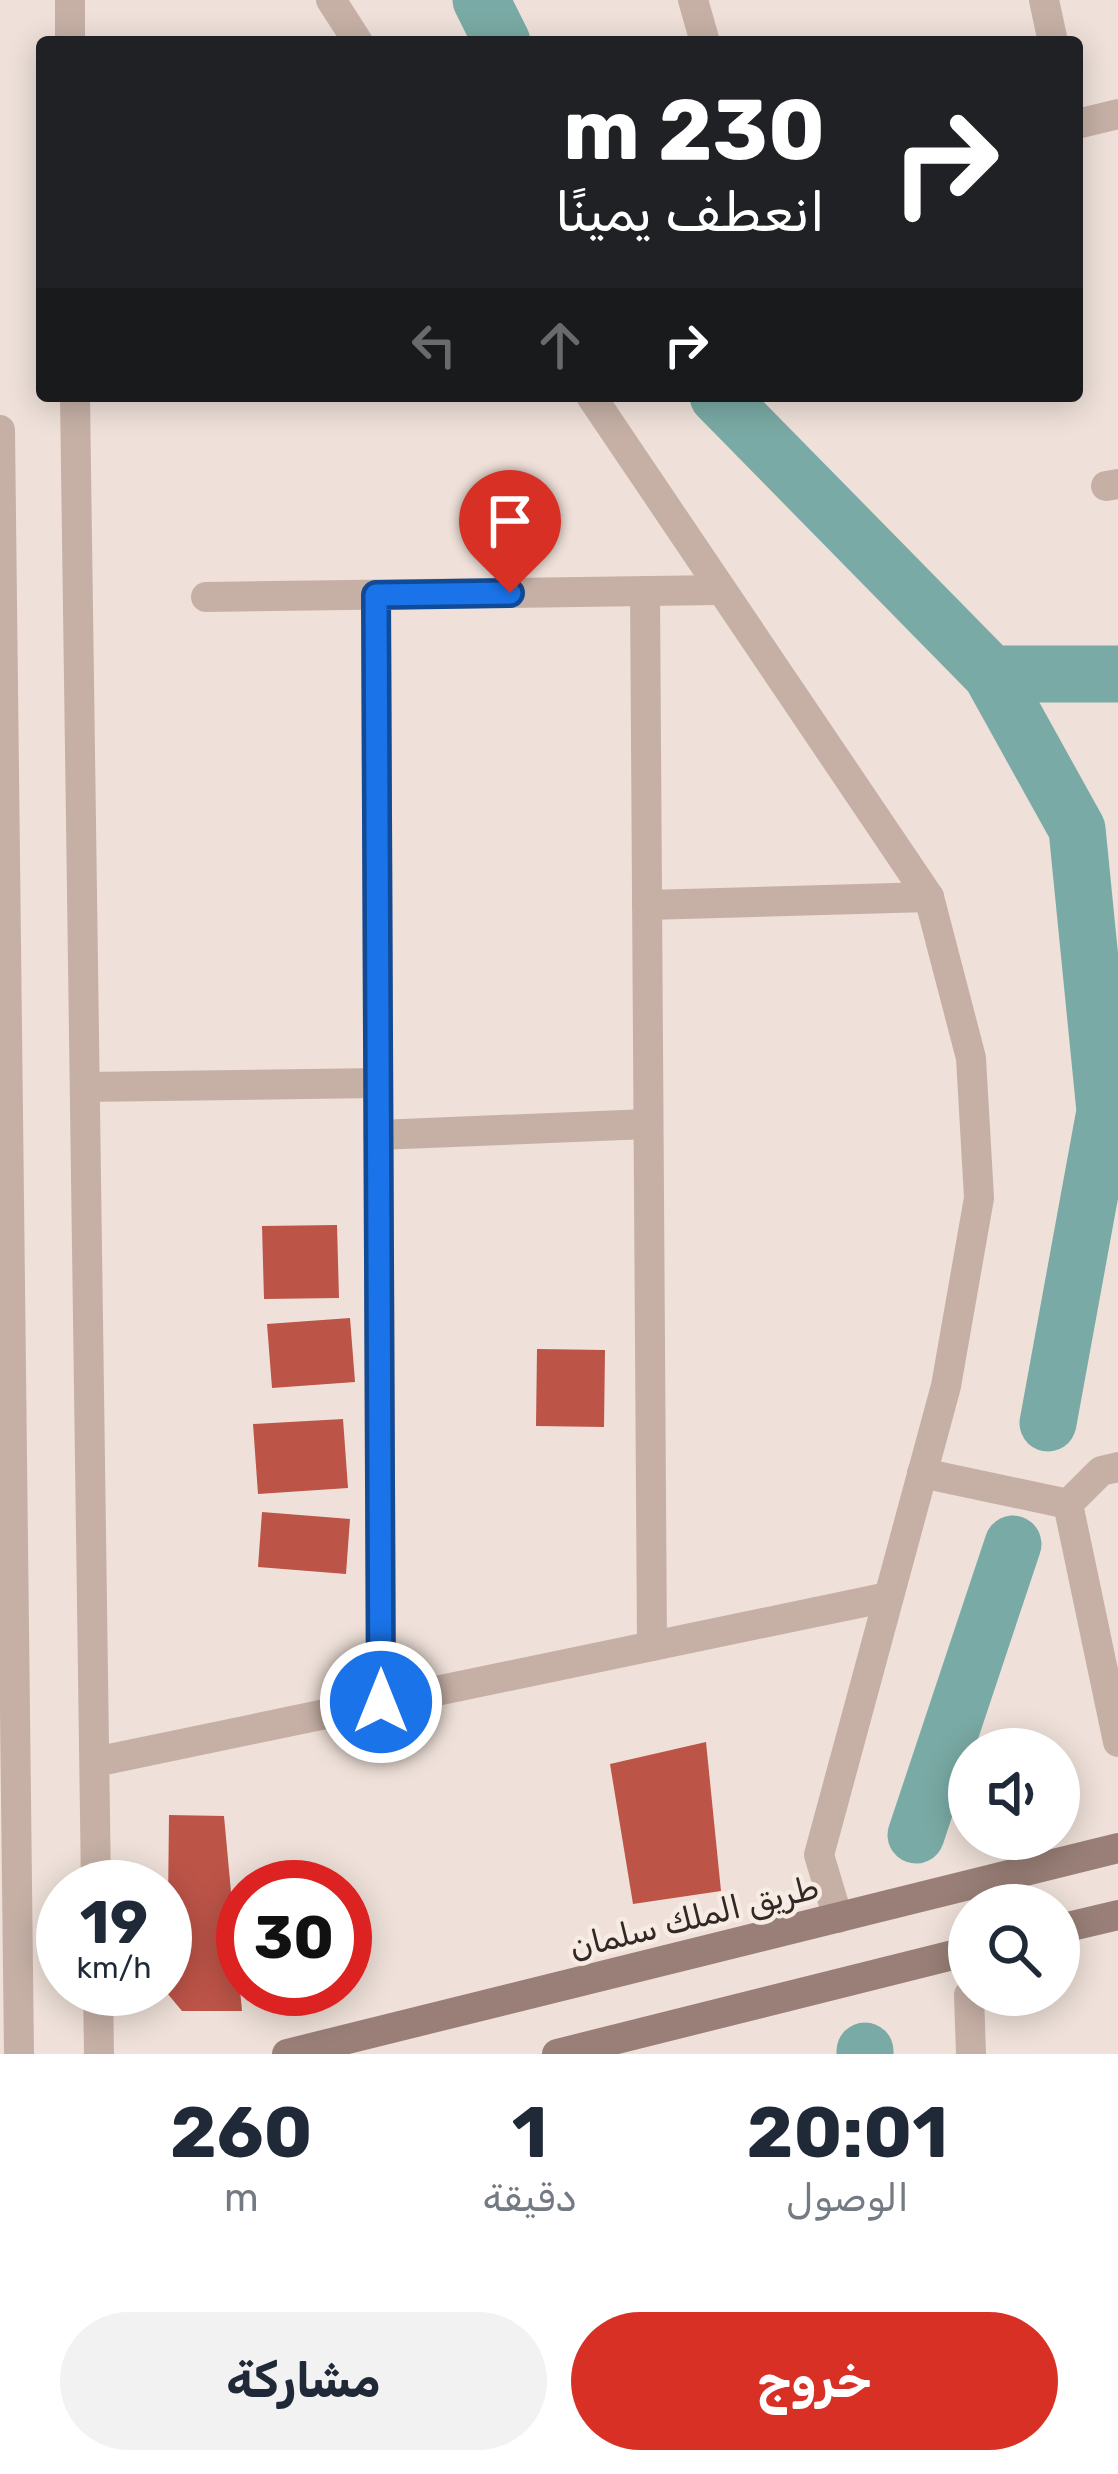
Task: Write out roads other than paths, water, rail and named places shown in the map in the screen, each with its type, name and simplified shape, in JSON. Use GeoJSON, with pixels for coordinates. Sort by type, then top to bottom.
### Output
{"type":"FeatureCollection","features":[{"type":"Feature","properties":{"kind":"main road","name":"طريق الملك سلمان"},"geometry":{"type":"LineString","coordinates":[[287,2054],[1118,1849]]}},
{"type":"Feature","properties":{"kind":"main road"},"geometry":{"type":"LineString","coordinates":[[1080,1924],[1118,1915]]}},
{"type":"Feature","properties":{"kind":"main road"},"geometry":{"type":"LineString","coordinates":[[557,2054],[948,1957]]}},
{"type":"Feature","properties":{"kind":"street"},"geometry":{"type":"LineString","coordinates":[[70,0],[70,36]]}},
{"type":"Feature","properties":{"kind":"street"},"geometry":{"type":"LineString","coordinates":[[331,0],[354,36]]}},
{"type":"Feature","properties":{"kind":"street"},"geometry":{"type":"LineString","coordinates":[[693,0],[703,36]]}},
{"type":"Feature","properties":{"kind":"street"},"geometry":{"type":"LineString","coordinates":[[1044,0],[1052,36]]}},
{"type":"Feature","properties":{"kind":"street"},"geometry":{"type":"LineString","coordinates":[[1083,123],[1118,114]]}},
{"type":"Feature","properties":{"kind":"street"},"geometry":{"type":"LineString","coordinates":[[75,402],[96,1860]]}},
{"type":"Feature","properties":{"kind":"street"},"geometry":{"type":"LineString","coordinates":[[595,402],[929,897],[971,1058],[979,1198],[946,1386],[819,1855],[838,1918]]}},
{"type":"Feature","properties":{"kind":"street"},"geometry":{"type":"LineString","coordinates":[[0,430],[8,1786],[20,2054]]}},
{"type":"Feature","properties":{"kind":"street"},"geometry":{"type":"LineString","coordinates":[[206,597],[719,590]]}},
{"type":"Feature","properties":{"kind":"street"},"geometry":{"type":"LineString","coordinates":[[645,591],[652,1646]]}},
{"type":"Feature","properties":{"kind":"street"},"geometry":{"type":"LineString","coordinates":[[376,595],[381,1702]]}},
{"type":"Feature","properties":{"kind":"street"},"geometry":{"type":"LineString","coordinates":[[647,905],[929,897]]}},
{"type":"Feature","properties":{"kind":"street"},"geometry":{"type":"LineString","coordinates":[[85,1087],[378,1083]]}},
{"type":"Feature","properties":{"kind":"street"},"geometry":{"type":"LineString","coordinates":[[378,1135],[648,1124]]}},
{"type":"Feature","properties":{"kind":"street"},"geometry":{"type":"LineString","coordinates":[[1068,1504],[1102,1472],[1118,1467]]}},
{"type":"Feature","properties":{"kind":"street"},"geometry":{"type":"LineString","coordinates":[[922,1473],[1068,1504]]}},
{"type":"Feature","properties":{"kind":"street"},"geometry":{"type":"LineString","coordinates":[[1068,1504],[1118,1742]]}},
{"type":"Feature","properties":{"kind":"street"},"geometry":{"type":"LineString","coordinates":[[94,1762],[888,1597]]}},
{"type":"Feature","properties":{"kind":"street"},"geometry":{"type":"LineString","coordinates":[[98,2016],[99,2054]]}},
{"type":"Feature","properties":{"kind":"street"},"geometry":{"type":"LineString","coordinates":[[969,2016],[970,2054]]}},
{"type":"Feature","properties":{"kind":"waterway"},"geometry":{"type":"LineString","coordinates":[[481,0],[499,36]]}},
{"type":"Feature","properties":{"kind":"waterway"},"geometry":{"type":"LineString","coordinates":[[724,402],[991,674],[1077,829],[1105,1111],[1048,1423]]}},
{"type":"Feature","properties":{"kind":"waterway"},"geometry":{"type":"LineString","coordinates":[[991,674],[1118,674]]}},
{"type":"Feature","properties":{"kind":"waterway"},"geometry":{"type":"LineString","coordinates":[[916,1835],[1013,1544]]}}]}
